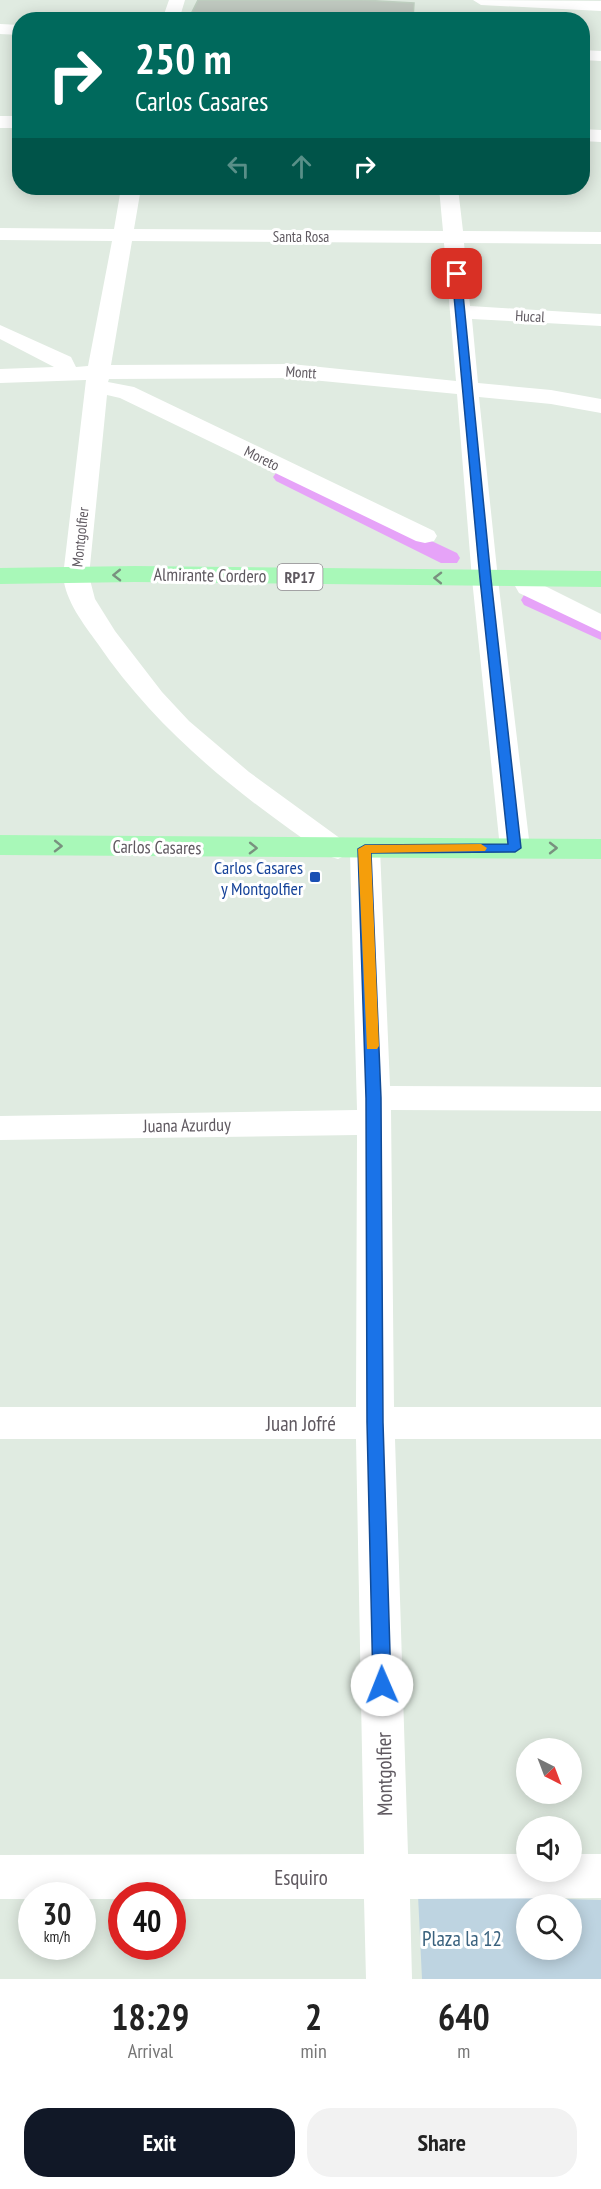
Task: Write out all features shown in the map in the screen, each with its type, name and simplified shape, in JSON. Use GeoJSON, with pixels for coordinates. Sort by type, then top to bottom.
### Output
{"type":"FeatureCollection","features":[{"type":"Feature","properties":{"kind":"main road","name":"Almirante Cordero"},"geometry":{"type":"LineString","coordinates":[[0,576],[601,579]]}},
{"type":"Feature","properties":{"kind":"main road","name":"Carlos Casares"},"geometry":{"type":"LineString","coordinates":[[0,845],[601,850]]}},
{"type":"Feature","properties":{"kind":"street"},"geometry":{"type":"LineString","coordinates":[[481,0],[601,6]]}},
{"type":"Feature","properties":{"kind":"street","name":"Montgolfier"},"geometry":{"type":"LineString","coordinates":[[129,195],[97,380],[76,576],[79,595],[118,656],[148,696],[221,766],[272,805],[351,849],[373,1110],[375,1422],[389,1979]]}},
{"type":"Feature","properties":{"kind":"street"},"geometry":{"type":"LineString","coordinates":[[450,195],[485,579],[515,848]]}},
{"type":"Feature","properties":{"kind":"street","name":"Santa Rosa"},"geometry":{"type":"LineString","coordinates":[[0,234],[601,238]]}},
{"type":"Feature","properties":{"kind":"street","name":"Hucal"},"geometry":{"type":"LineString","coordinates":[[459,312],[601,320]]}},
{"type":"Feature","properties":{"kind":"street"},"geometry":{"type":"LineString","coordinates":[[0,331],[63,362],[68,374]]}},
{"type":"Feature","properties":{"kind":"street","name":"Montt"},"geometry":{"type":"LineString","coordinates":[[0,376],[68,374],[97,380],[171,370],[283,370],[469,388],[601,406]]}},
{"type":"Feature","properties":{"kind":"street","name":"Moreto"},"geometry":{"type":"LineString","coordinates":[[97,380],[425,536]]}},
{"type":"Feature","properties":{"kind":"street"},"geometry":{"type":"LineString","coordinates":[[524,579],[528,588],[601,624]]}},
{"type":"Feature","properties":{"kind":"street","name":"Juana Azurduy"},"geometry":{"type":"LineString","coordinates":[[0,1128],[601,1099]]}},
{"type":"Feature","properties":{"kind":"street","name":"Juan Jofré"},"geometry":{"type":"LineString","coordinates":[[0,1423],[601,1423]]}},
{"type":"Feature","properties":{"kind":"street","name":"Esquiro"},"geometry":{"type":"LineString","coordinates":[[0,1878],[601,1876]]}},
{"type":"Feature","properties":{"kind":"green space","name":"Plaza la 12"},"geometry":{"type":"Polygon","coordinates":[[[418,1895],[516,1898],[516,1960],[582,1960],[582,1899],[601,1900],[601,1979],[422,1979],[418,1895]]]}},
{"type":"Feature","properties":{"kind":"building"},"geometry":{"type":"Polygon","coordinates":[[[198,0],[362,0],[414,3],[413,12],[192,12],[198,0]]]}},
{"type":"Feature","properties":{"kind":"waterway"},"geometry":{"type":"LineString","coordinates":[[283,477],[449,558]]}},
{"type":"Feature","properties":{"kind":"waterway"},"geometry":{"type":"LineString","coordinates":[[532,600],[601,633]]}},
{"type":"Feature","properties":{"kind":"slow traffic"},"geometry":{"type":"LineString","coordinates":[[372,1046],[365,849],[481,848]]}},
{"type":"Feature","properties":{"kind":"place","name":"Carlos Casares y Montgolfier"},"geometry":{"type":"Point","coordinates":[315,877]}},
{"type":"Feature","properties":{"kind":"route"},"geometry":{"type":"LineString","coordinates":[[382,1685],[375,1422],[374,1098],[365,849],[515,848],[485,579],[457,274]]}}]}
